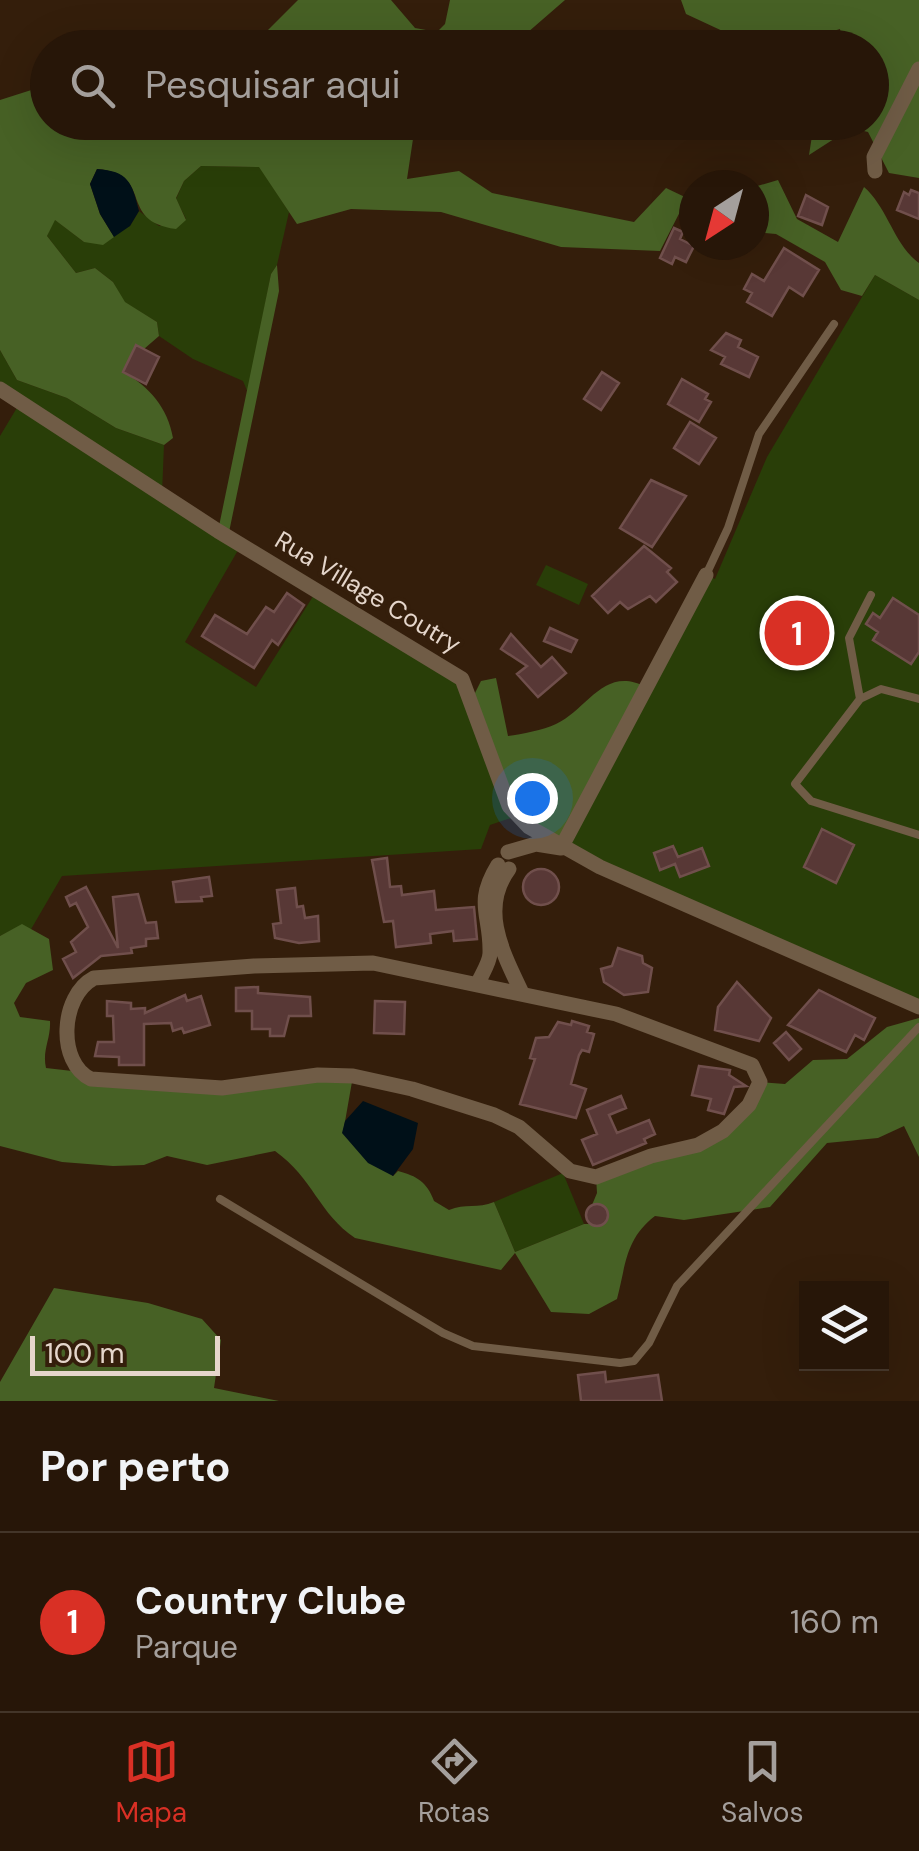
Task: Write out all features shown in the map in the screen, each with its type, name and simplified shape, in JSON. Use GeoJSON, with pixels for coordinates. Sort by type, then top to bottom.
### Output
{"type":"FeatureCollection","features":[{"type":"Feature","properties":{"kind":"street"},"geometry":{"type":"LineString","coordinates":[[889,128],[919,69]]}},
{"type":"Feature","properties":{"kind":"street"},"geometry":{"type":"LineString","coordinates":[[874,170],[874,157],[883,140]]}},
{"type":"Feature","properties":{"kind":"street","name":"Rua Village Coutry"},"geometry":{"type":"LineString","coordinates":[[0,389],[228,537],[462,678],[509,806],[529,827],[560,848],[919,1007]]}},
{"type":"Feature","properties":{"kind":"street"},"geometry":{"type":"LineString","coordinates":[[478,983],[491,956],[482,908],[484,892],[508,862],[536,844],[560,848],[706,575]]}},
{"type":"Feature","properties":{"kind":"street"},"geometry":{"type":"LineString","coordinates":[[508,862],[494,894],[493,907],[506,959],[522,993]]}},
{"type":"Feature","properties":{"kind":"street"},"geometry":{"type":"LineString","coordinates":[[373,963],[478,983],[616,1014],[734,1056],[752,1064],[759,1075],[756,1094],[722,1131],[698,1145],[651,1156],[596,1177],[583,1176],[520,1127],[412,1089],[353,1076],[318,1075],[222,1088],[92,1079],[77,1072],[68,1060],[70,1006],[83,984],[94,978],[254,966],[373,963]]}},
{"type":"Feature","properties":{"kind":"lane"},"geometry":{"type":"LineString","coordinates":[[706,575],[728,528],[759,434],[834,324]]}},
{"type":"Feature","properties":{"kind":"lane"},"geometry":{"type":"LineString","coordinates":[[860,699],[849,638],[871,595]]}},
{"type":"Feature","properties":{"kind":"lane"},"geometry":{"type":"LineString","coordinates":[[919,698],[881,689],[860,699],[795,784],[811,802],[919,835]]}},
{"type":"Feature","properties":{"kind":"lane"},"geometry":{"type":"LineString","coordinates":[[220,1199],[443,1333],[473,1346],[620,1363],[634,1361],[649,1343],[677,1286],[919,1027]]}},
{"type":"Feature","properties":{"kind":"green space"},"geometry":{"type":"Polygon","coordinates":[[[298,0],[391,0],[415,28],[426,30],[268,30],[298,0]]]}},
{"type":"Feature","properties":{"kind":"green space"},"geometry":{"type":"Polygon","coordinates":[[[450,0],[565,0],[530,30],[439,30],[445,24],[450,0]]]}},
{"type":"Feature","properties":{"kind":"green space"},"geometry":{"type":"Polygon","coordinates":[[[681,0],[919,0],[919,178],[889,173],[872,140],[889,140],[889,30],[720,30],[686,14],[681,0]]]}},
{"type":"Feature","properties":{"kind":"green space"},"geometry":{"type":"Polygon","coordinates":[[[30,90],[30,140],[413,140],[407,179],[459,171],[492,193],[634,222],[666,188],[679,194],[679,214],[660,251],[561,247],[441,212],[351,209],[297,224],[259,167],[201,166],[184,181],[176,198],[186,220],[176,229],[147,217],[126,179],[97,169],[90,184],[100,214],[114,237],[103,245],[84,242],[55,220],[47,236],[76,273],[95,268],[113,282],[125,302],[157,322],[159,336],[144,349],[136,346],[123,372],[149,391],[162,408],[173,438],[164,445],[116,428],[67,398],[17,380],[0,350],[0,100],[30,90]]]}},
{"type":"Feature","properties":{"kind":"green space"},"geometry":{"type":"Polygon","coordinates":[[[811,140],[832,140],[809,155],[811,140]]]}},
{"type":"Feature","properties":{"kind":"green space"},"geometry":{"type":"Polygon","coordinates":[[[201,166],[260,167],[289,212],[277,265],[271,274],[248,393],[243,381],[193,359],[159,336],[157,322],[124,302],[113,282],[95,268],[76,273],[47,236],[54,219],[84,242],[130,226],[139,211],[159,226],[186,219],[176,199],[184,181],[201,166]]]}},
{"type":"Feature","properties":{"kind":"green space"},"geometry":{"type":"Polygon","coordinates":[[[778,180],[797,219],[838,242],[864,187],[919,263],[919,300],[875,275],[862,296],[841,290],[825,262],[769,233],[769,183],[778,180]]]}},
{"type":"Feature","properties":{"kind":"green space"},"geometry":{"type":"Polygon","coordinates":[[[277,265],[279,291],[228,537],[218,531],[271,274],[277,265]]]}},
{"type":"Feature","properties":{"kind":"green space"},"geometry":{"type":"Polygon","coordinates":[[[875,275],[919,300],[919,1007],[561,848],[706,575],[715,579],[767,457],[875,275]]]}},
{"type":"Feature","properties":{"kind":"green space"},"geometry":{"type":"Polygon","coordinates":[[[0,350],[17,380],[67,398],[116,428],[164,445],[162,494],[241,545],[185,642],[256,687],[317,590],[462,679],[517,816],[490,825],[481,849],[62,876],[30,931],[22,925],[0,936],[0,436],[21,401],[0,389],[0,350]]]}},
{"type":"Feature","properties":{"kind":"green space"},"geometry":{"type":"Polygon","coordinates":[[[546,565],[588,584],[579,605],[536,585],[546,565]]]}},
{"type":"Feature","properties":{"kind":"green space"},"geometry":{"type":"Polygon","coordinates":[[[496,678],[508,736],[556,724],[597,692],[619,681],[646,687],[561,848],[517,816],[471,701],[481,681],[496,678]]]}},
{"type":"Feature","properties":{"kind":"green space"},"geometry":{"type":"Polygon","coordinates":[[[22,924],[49,939],[53,970],[26,983],[14,1003],[20,1017],[50,1021],[46,1068],[221,1088],[353,1076],[343,1133],[393,1176],[398,1171],[420,1181],[434,1201],[449,1210],[494,1202],[515,1252],[584,1224],[605,1224],[605,1206],[592,1205],[597,1193],[596,1177],[723,1131],[760,1082],[785,1084],[813,1060],[847,1059],[887,1027],[919,1018],[919,1157],[904,1126],[878,1138],[827,1143],[770,1207],[684,1220],[655,1216],[632,1243],[617,1299],[589,1314],[551,1312],[515,1253],[501,1270],[355,1238],[275,1151],[207,1165],[167,1156],[144,1165],[113,1166],[62,1162],[0,1146],[0,936],[22,924]]]}},
{"type":"Feature","properties":{"kind":"green space"},"geometry":{"type":"Polygon","coordinates":[[[563,1173],[584,1224],[515,1252],[494,1202],[563,1173]]]}},
{"type":"Feature","properties":{"kind":"green space"},"geometry":{"type":"Polygon","coordinates":[[[54,1288],[148,1303],[202,1319],[221,1340],[214,1388],[279,1401],[0,1401],[0,1382],[54,1288]]]}},
{"type":"Feature","properties":{"kind":"shaded area"},"geometry":{"type":"Polygon","coordinates":[[[97,169],[116,172],[127,180],[139,211],[130,226],[114,237],[100,214],[90,184],[97,169]]]}},
{"type":"Feature","properties":{"kind":"shaded area"},"geometry":{"type":"Polygon","coordinates":[[[363,1101],[418,1123],[413,1149],[393,1176],[368,1163],[342,1133],[345,1121],[363,1101]]]}},
{"type":"Feature","properties":{"kind":"building"},"geometry":{"type":"Polygon","coordinates":[[[911,190],[919,193],[919,219],[897,210],[904,192],[909,195],[911,190]]]}},
{"type":"Feature","properties":{"kind":"building"},"geometry":{"type":"Polygon","coordinates":[[[806,195],[828,207],[822,225],[798,216],[806,195]]]}},
{"type":"Feature","properties":{"kind":"building"},"geometry":{"type":"Polygon","coordinates":[[[674,228],[679,230],[679,259],[675,257],[672,264],[660,258],[674,228]]]}},
{"type":"Feature","properties":{"kind":"building"},"geometry":{"type":"Polygon","coordinates":[[[784,248],[819,270],[803,296],[789,287],[772,316],[747,302],[752,293],[744,289],[752,274],[764,281],[784,248]]]}},
{"type":"Feature","properties":{"kind":"building"},"geometry":{"type":"Polygon","coordinates":[[[726,333],[741,340],[738,347],[758,357],[749,377],[721,364],[725,357],[711,350],[726,333]]]}},
{"type":"Feature","properties":{"kind":"building"},"geometry":{"type":"Polygon","coordinates":[[[136,345],[159,357],[146,384],[123,372],[136,345]]]}},
{"type":"Feature","properties":{"kind":"building"},"geometry":{"type":"Polygon","coordinates":[[[602,372],[619,383],[601,410],[584,399],[602,372]]]}},
{"type":"Feature","properties":{"kind":"building"},"geometry":{"type":"Polygon","coordinates":[[[682,379],[708,394],[705,399],[711,402],[699,422],[668,404],[682,379]]]}},
{"type":"Feature","properties":{"kind":"building"},"geometry":{"type":"Polygon","coordinates":[[[690,422],[716,438],[699,464],[674,448],[690,422]]]}},
{"type":"Feature","properties":{"kind":"building"},"geometry":{"type":"Polygon","coordinates":[[[651,480],[686,496],[652,547],[620,528],[651,480]]]}},
{"type":"Feature","properties":{"kind":"building"},"geometry":{"type":"Polygon","coordinates":[[[644,546],[671,568],[667,572],[677,582],[656,602],[650,596],[628,609],[620,602],[608,613],[592,596],[644,546]]]}},
{"type":"Feature","properties":{"kind":"building"},"geometry":{"type":"Polygon","coordinates":[[[287,593],[304,605],[278,645],[272,640],[254,668],[202,636],[215,615],[247,634],[266,607],[274,612],[287,593]]]}},
{"type":"Feature","properties":{"kind":"building"},"geometry":{"type":"Polygon","coordinates":[[[893,598],[919,615],[919,652],[911,664],[873,640],[878,632],[866,624],[873,613],[880,618],[893,598]]]}},
{"type":"Feature","properties":{"kind":"building"},"geometry":{"type":"Polygon","coordinates":[[[550,628],[577,640],[571,652],[544,641],[550,628]]]}},
{"type":"Feature","properties":{"kind":"building"},"geometry":{"type":"Polygon","coordinates":[[[511,634],[541,667],[552,657],[566,673],[538,697],[517,674],[527,666],[501,649],[511,634]]]}},
{"type":"Feature","properties":{"kind":"building"},"geometry":{"type":"Polygon","coordinates":[[[822,829],[854,845],[836,883],[804,867],[822,829]]]}},
{"type":"Feature","properties":{"kind":"building"},"geometry":{"type":"Polygon","coordinates":[[[673,846],[678,857],[702,848],[709,866],[680,877],[675,864],[660,870],[654,853],[673,846]]]}},
{"type":"Feature","properties":{"kind":"building"},"geometry":{"type":"Polygon","coordinates":[[[387,858],[390,887],[401,886],[402,895],[434,891],[436,910],[474,907],[477,939],[454,941],[453,931],[430,934],[431,943],[396,947],[393,921],[384,922],[372,860],[387,858]]]}},
{"type":"Feature","properties":{"kind":"building"},"geometry":{"type":"Polygon","coordinates":[[[541,869],[553,875],[559,887],[553,899],[541,905],[529,899],[523,887],[529,875],[541,869]]]}},
{"type":"Feature","properties":{"kind":"building"},"geometry":{"type":"Polygon","coordinates":[[[209,877],[212,896],[201,897],[202,901],[176,902],[173,882],[209,877]]]}},
{"type":"Feature","properties":{"kind":"building"},"geometry":{"type":"Polygon","coordinates":[[[86,887],[118,948],[113,897],[138,894],[146,923],[156,922],[158,938],[146,939],[146,946],[131,948],[132,953],[101,956],[73,978],[63,959],[76,952],[71,942],[88,927],[76,903],[70,906],[66,897],[86,887]]]}},
{"type":"Feature","properties":{"kind":"building"},"geometry":{"type":"Polygon","coordinates":[[[295,888],[297,907],[303,906],[305,918],[318,916],[319,941],[299,943],[275,938],[273,924],[281,923],[277,890],[295,888]]]}},
{"type":"Feature","properties":{"kind":"building"},"geometry":{"type":"Polygon","coordinates":[[[618,948],[642,956],[643,963],[652,968],[648,992],[624,995],[604,982],[601,969],[612,966],[618,948]]]}},
{"type":"Feature","properties":{"kind":"building"},"geometry":{"type":"Polygon","coordinates":[[[737,982],[771,1018],[759,1041],[715,1030],[718,1007],[737,982]]]}},
{"type":"Feature","properties":{"kind":"building"},"geometry":{"type":"Polygon","coordinates":[[[258,987],[258,993],[310,997],[311,1016],[289,1016],[284,1036],[270,1036],[270,1029],[252,1029],[252,1011],[236,1011],[236,988],[258,987]]]}},
{"type":"Feature","properties":{"kind":"building"},"geometry":{"type":"Polygon","coordinates":[[[819,990],[875,1018],[864,1040],[855,1035],[846,1052],[788,1025],[819,990]]]}},
{"type":"Feature","properties":{"kind":"building"},"geometry":{"type":"Polygon","coordinates":[[[185,995],[187,1001],[201,996],[210,1025],[184,1033],[182,1028],[173,1031],[171,1023],[144,1024],[144,1065],[119,1065],[119,1057],[95,1056],[98,1042],[114,1042],[113,1016],[107,1016],[107,1001],[131,1003],[131,1009],[145,1008],[145,1013],[185,995]]]}},
{"type":"Feature","properties":{"kind":"building"},"geometry":{"type":"Polygon","coordinates":[[[375,1001],[405,1002],[404,1034],[374,1033],[375,1001]]]}},
{"type":"Feature","properties":{"kind":"building"},"geometry":{"type":"Polygon","coordinates":[[[572,1021],[589,1026],[587,1032],[594,1034],[589,1052],[582,1050],[579,1055],[571,1084],[586,1089],[576,1118],[520,1104],[535,1059],[530,1058],[536,1038],[549,1037],[558,1022],[571,1025],[572,1021]]]}},
{"type":"Feature","properties":{"kind":"building"},"geometry":{"type":"Polygon","coordinates":[[[786,1032],[801,1049],[789,1060],[774,1043],[786,1032]]]}},
{"type":"Feature","properties":{"kind":"building"},"geometry":{"type":"Polygon","coordinates":[[[699,1066],[730,1070],[729,1075],[746,1086],[734,1087],[724,1114],[708,1110],[711,1099],[692,1095],[699,1066]]]}},
{"type":"Feature","properties":{"kind":"building"},"geometry":{"type":"Polygon","coordinates":[[[621,1096],[626,1108],[609,1115],[617,1133],[649,1120],[655,1134],[644,1139],[646,1143],[593,1165],[582,1140],[597,1134],[587,1110],[621,1096]]]}},
{"type":"Feature","properties":{"kind":"building"},"geometry":{"type":"Polygon","coordinates":[[[597,1204],[605,1207],[605,1223],[597,1226],[589,1223],[586,1215],[589,1207],[597,1204]]]}},
{"type":"Feature","properties":{"kind":"building"},"geometry":{"type":"Polygon","coordinates":[[[605,1372],[606,1382],[658,1375],[662,1401],[581,1401],[578,1375],[605,1372]]]}},
{"type":"Feature","properties":{"kind":"place","name":"Country Clube"},"geometry":{"type":"Point","coordinates":[797,633]}}]}
